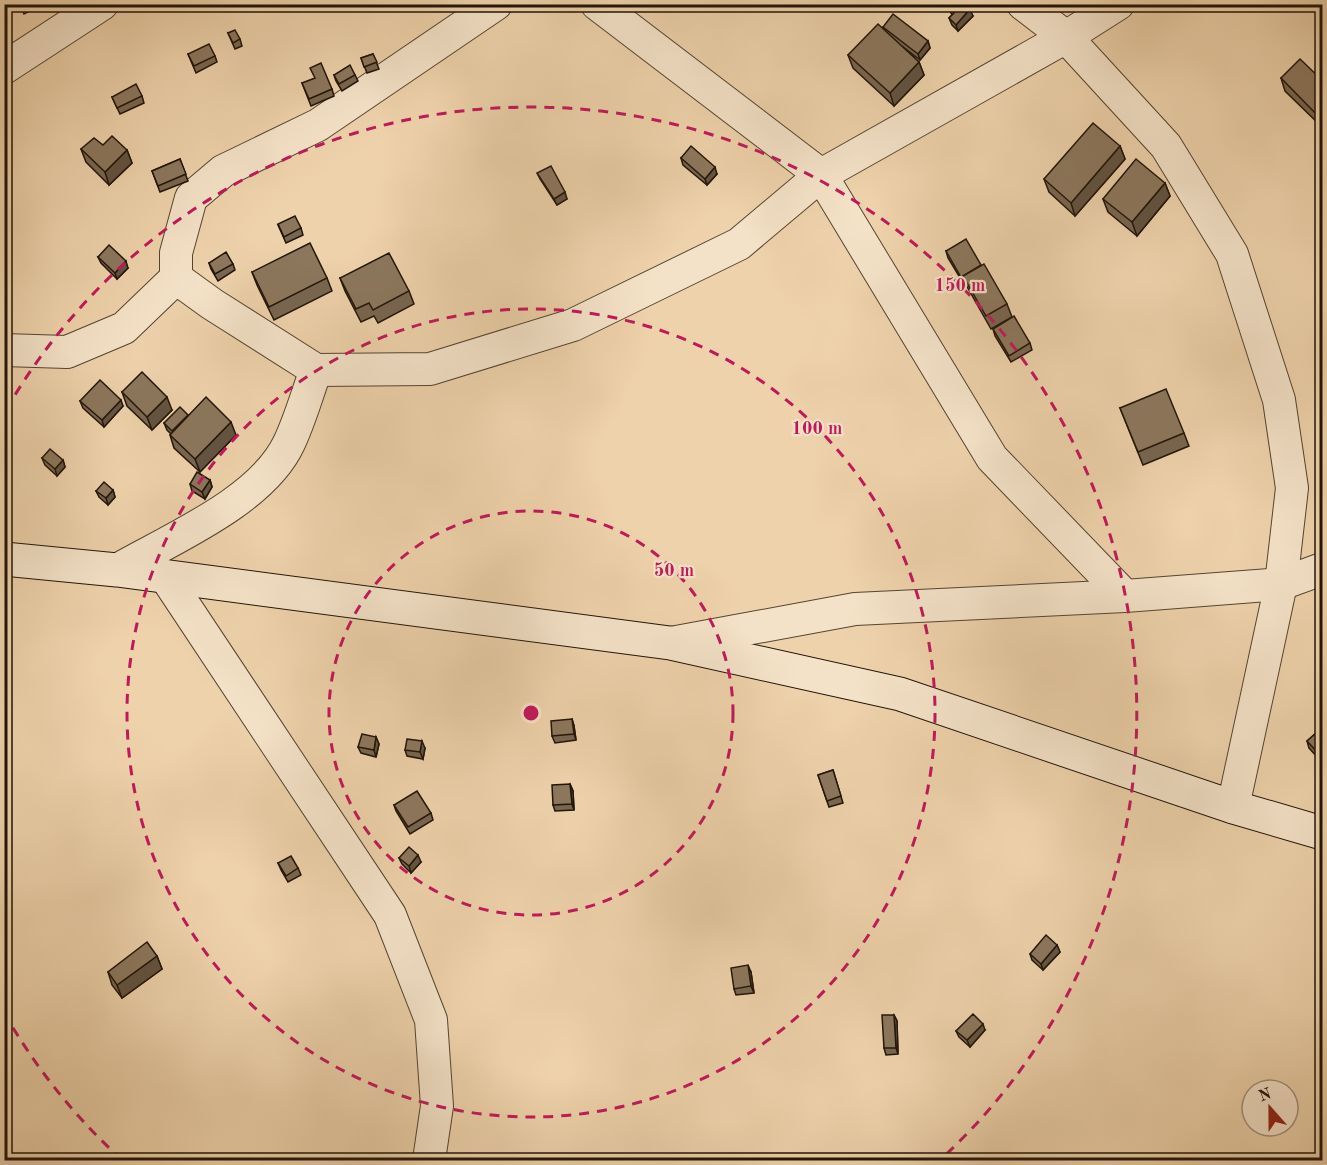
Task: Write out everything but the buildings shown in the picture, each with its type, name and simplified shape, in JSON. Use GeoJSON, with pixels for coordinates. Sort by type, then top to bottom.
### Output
{"type":"FeatureCollection","features":[{"type":"Feature","properties":{"kind":"street"},"geometry":{"type":"LineString","coordinates":[[4,68],[102,4]]}},
{"type":"Feature","properties":{"kind":"street"},"geometry":{"type":"LineString","coordinates":[[4,350],[67,352],[124,328],[176,278],[176,253],[191,198],[223,171],[318,125],[496,4]]}},
{"type":"Feature","properties":{"kind":"street"},"geometry":{"type":"LineString","coordinates":[[597,4],[820,175],[992,458],[1125,596]]}},
{"type":"Feature","properties":{"kind":"street"},"geometry":{"type":"LineString","coordinates":[[1023,4],[1066,37],[1166,146],[1232,254],[1279,400],[1292,488],[1281,584],[1233,807]]}},
{"type":"Feature","properties":{"kind":"street"},"geometry":{"type":"LineString","coordinates":[[176,278],[212,304],[316,370],[430,369],[573,325],[739,244],[820,175],[1066,37],[1118,4]]}},
{"type":"Feature","properties":{"kind":"street"},"geometry":{"type":"LineString","coordinates":[[117,570],[248,494],[276,464],[289,444],[316,370]]}},
{"type":"Feature","properties":{"kind":"street"},"geometry":{"type":"LineString","coordinates":[[4,559],[165,576],[670,643],[900,694],[1233,807],[1323,833]]}},
{"type":"Feature","properties":{"kind":"street"},"geometry":{"type":"LineString","coordinates":[[670,643],[855,609],[1125,596],[1281,584],[1323,569]]}},
{"type":"Feature","properties":{"kind":"street"},"geometry":{"type":"LineString","coordinates":[[165,576],[390,915],[431,1020],[437,1106],[429,1161]]}}]}
